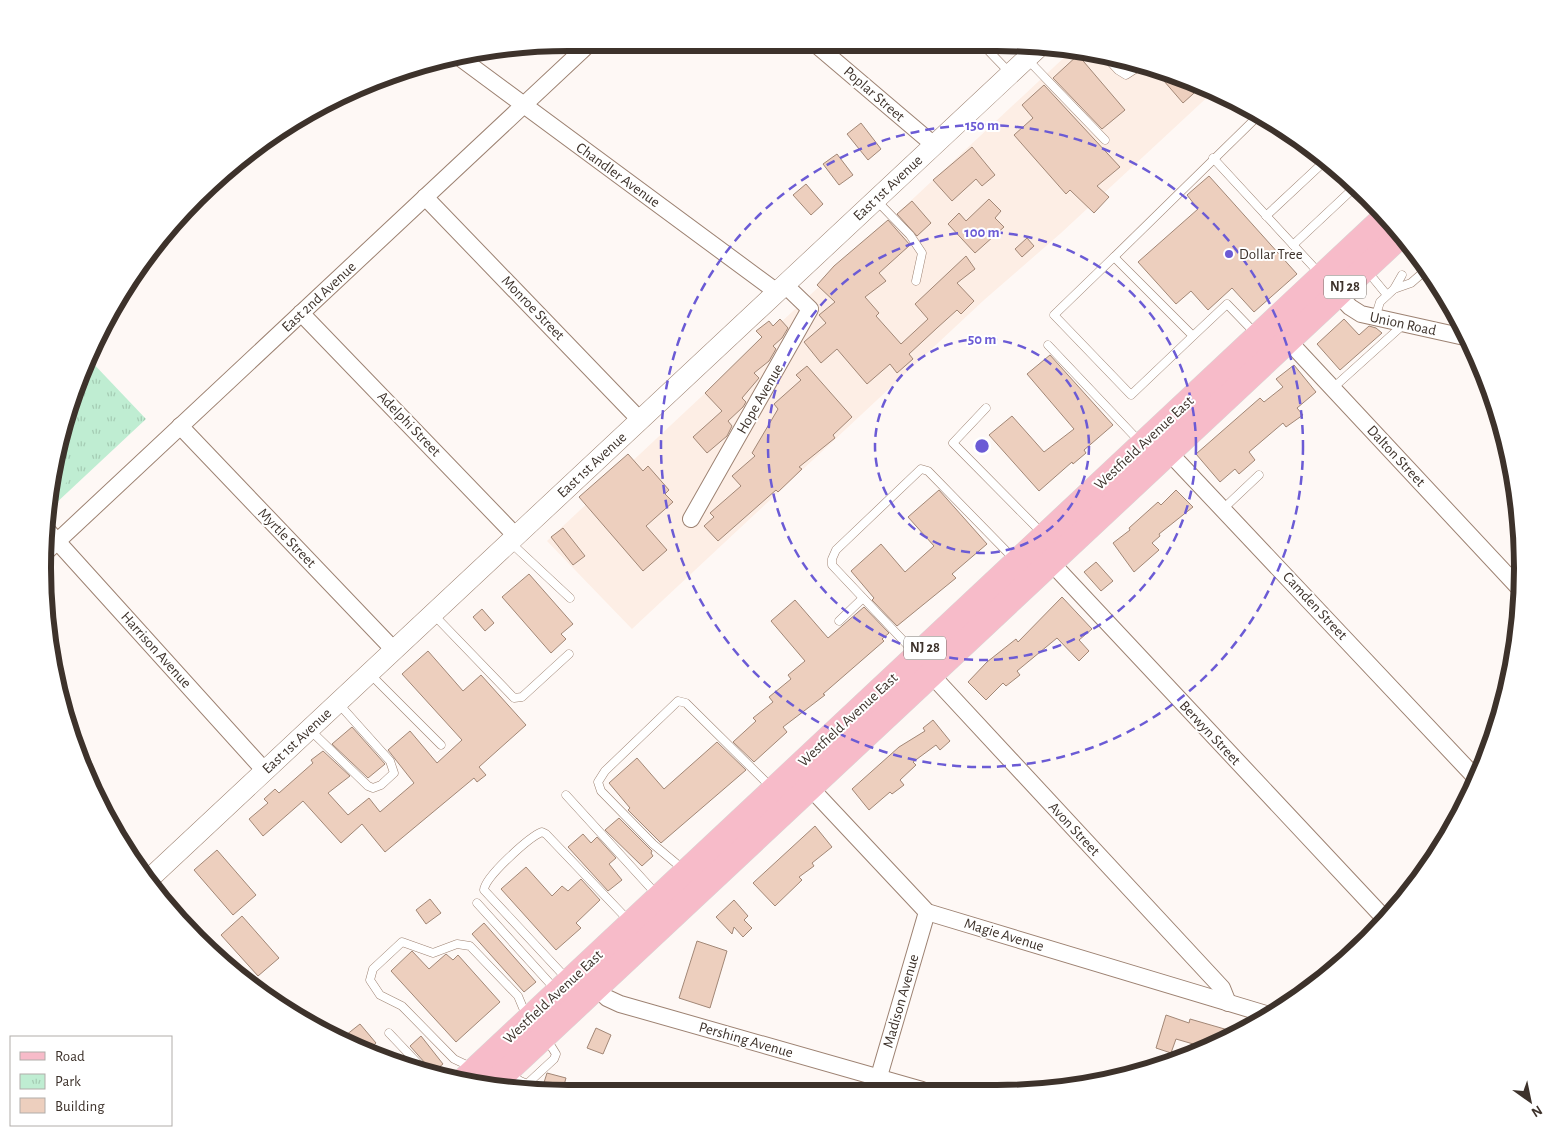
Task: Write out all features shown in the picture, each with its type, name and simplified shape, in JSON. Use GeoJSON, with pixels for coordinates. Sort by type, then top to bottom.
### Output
{"type":"FeatureCollection","features":[{"type":"Feature","properties":{"kind":"main road","name":"Westfield Avenue East"},"geometry":{"type":"LineString","coordinates":[[499,1080],[536,1028],[576,983],[694,880],[802,779],[921,662],[1273,333],[1330,285],[1381,222]]}},
{"type":"Feature","properties":{"kind":"main road","name":"Westfield Avenue East"},"geometry":{"type":"LineString","coordinates":[[1330,285],[1365,269],[1396,239]]}},
{"type":"Feature","properties":{"kind":"main road","name":"Westfield Avenue East"},"geometry":{"type":"LineString","coordinates":[[921,662],[1017,562],[1043,548]]}},
{"type":"Feature","properties":{"kind":"main road","name":"Westfield Avenue East"},"geometry":{"type":"LineString","coordinates":[[499,1080],[536,1028],[631,923],[659,897],[694,880],[774,790],[802,779]]}},
{"type":"Feature","properties":{"kind":"street","name":"East 2nd Avenue"},"geometry":{"type":"LineString","coordinates":[[52,539],[180,426],[580,51]]}},
{"type":"Feature","properties":{"kind":"street","name":"Poplar Street"},"geometry":{"type":"LineString","coordinates":[[824,51],[934,145]]}},
{"type":"Feature","properties":{"kind":"street","name":"East 1st Avenue"},"geometry":{"type":"LineString","coordinates":[[153,876],[1032,53]]}},
{"type":"Feature","properties":{"kind":"street","name":"Chandler Avenue"},"geometry":{"type":"LineString","coordinates":[[465,61],[523,105],[781,288]]}},
{"type":"Feature","properties":{"kind":"street","name":"Monroe Street"},"geometry":{"type":"LineString","coordinates":[[425,197],[640,420]]}},
{"type":"Feature","properties":{"kind":"street","name":"Union Road"},"geometry":{"type":"LineString","coordinates":[[1330,285],[1355,311],[1375,318],[1458,336]]}},
{"type":"Feature","properties":{"kind":"street","name":"Hope Avenue"},"geometry":{"type":"LineString","coordinates":[[691,519],[810,309],[781,288]]}},
{"type":"Feature","properties":{"kind":"street","name":"Adelphi Street"},"geometry":{"type":"LineString","coordinates":[[301,313],[513,539]]}},
{"type":"Feature","properties":{"kind":"street","name":"Dalton Street"},"geometry":{"type":"LineString","coordinates":[[1273,333],[1333,388],[1514,582]]}},
{"type":"Feature","properties":{"kind":"street","name":"Myrtle Street"},"geometry":{"type":"LineString","coordinates":[[180,426],[394,650]]}},
{"type":"Feature","properties":{"kind":"street","name":"Camden Street"},"geometry":{"type":"LineString","coordinates":[[1155,444],[1223,509],[1471,773]]}},
{"type":"Feature","properties":{"kind":"street","name":"Harrison Avenue"},"geometry":{"type":"LineString","coordinates":[[52,543],[266,771]]}},
{"type":"Feature","properties":{"kind":"street","name":"Berwyn Street"},"geometry":{"type":"LineString","coordinates":[[1043,548],[1381,914]]}},
{"type":"Feature","properties":{"kind":"street","name":"Avon Street"},"geometry":{"type":"LineString","coordinates":[[921,662],[1222,988],[1228,1003]]}},
{"type":"Feature","properties":{"kind":"street","name":"Magie Avenue"},"geometry":{"type":"LineString","coordinates":[[802,779],[927,912],[1261,1012]]}},
{"type":"Feature","properties":{"kind":"street","name":"Madison Avenue"},"geometry":{"type":"LineString","coordinates":[[877,1084],[927,912]]}},
{"type":"Feature","properties":{"kind":"street","name":"Pershing Avenue"},"geometry":{"type":"LineString","coordinates":[[576,983],[620,1004],[877,1084]]}},
{"type":"Feature","properties":{"kind":"lane"},"geometry":{"type":"LineString","coordinates":[[989,51],[1010,73]]}},
{"type":"Feature","properties":{"kind":"lane"},"geometry":{"type":"LineString","coordinates":[[1032,53],[1105,140]]}},
{"type":"Feature","properties":{"kind":"lane"},"geometry":{"type":"LineString","coordinates":[[1113,65],[1126,75],[1134,70]]}},
{"type":"Feature","properties":{"kind":"lane"},"geometry":{"type":"LineString","coordinates":[[1254,120],[1054,315],[1131,395],[1227,304],[1273,333]]}},
{"type":"Feature","properties":{"kind":"lane"},"geometry":{"type":"LineString","coordinates":[[1213,158],[1330,285]]}},
{"type":"Feature","properties":{"kind":"lane"},"geometry":{"type":"LineString","coordinates":[[1266,216],[1321,165]]}},
{"type":"Feature","properties":{"kind":"lane"},"geometry":{"type":"LineString","coordinates":[[1293,245],[1350,191]]}},
{"type":"Feature","properties":{"kind":"lane"},"geometry":{"type":"LineString","coordinates":[[876,200],[910,235],[922,254],[916,281]]}},
{"type":"Feature","properties":{"kind":"lane"},"geometry":{"type":"LineString","coordinates":[[1114,257],[1193,336]]}},
{"type":"Feature","properties":{"kind":"lane"},"geometry":{"type":"LineString","coordinates":[[1365,269],[1387,295]]}},
{"type":"Feature","properties":{"kind":"lane"},"geometry":{"type":"LineString","coordinates":[[1394,289],[1411,283],[1421,273]]}},
{"type":"Feature","properties":{"kind":"lane"},"geometry":{"type":"LineString","coordinates":[[1375,318],[1380,302],[1394,289],[1402,275]]}},
{"type":"Feature","properties":{"kind":"lane"},"geometry":{"type":"LineString","coordinates":[[1333,388],[1404,324]]}},
{"type":"Feature","properties":{"kind":"lane"},"geometry":{"type":"LineString","coordinates":[[1048,345],[1155,444]]}},
{"type":"Feature","properties":{"kind":"lane"},"geometry":{"type":"LineString","coordinates":[[986,408],[953,443],[1043,548]]}},
{"type":"Feature","properties":{"kind":"lane"},"geometry":{"type":"LineString","coordinates":[[921,662],[832,566],[833,554],[921,469],[928,471],[1017,562]]}},
{"type":"Feature","properties":{"kind":"lane"},"geometry":{"type":"LineString","coordinates":[[1223,509],[1259,475]]}},
{"type":"Feature","properties":{"kind":"lane"},"geometry":{"type":"LineString","coordinates":[[513,539],[570,598]]}},
{"type":"Feature","properties":{"kind":"lane"},"geometry":{"type":"LineString","coordinates":[[839,621],[863,598]]}},
{"type":"Feature","properties":{"kind":"lane"},"geometry":{"type":"LineString","coordinates":[[433,614],[514,698],[522,697],[569,654]]}},
{"type":"Feature","properties":{"kind":"lane"},"geometry":{"type":"LineString","coordinates":[[369,674],[441,745]]}},
{"type":"Feature","properties":{"kind":"lane"},"geometry":{"type":"LineString","coordinates":[[694,880],[653,844],[601,791],[598,782],[605,771],[678,701],[686,702],[774,790]]}},
{"type":"Feature","properties":{"kind":"lane"},"geometry":{"type":"LineString","coordinates":[[309,730],[362,782],[373,788],[381,785],[394,773],[394,768],[384,754],[338,703]]}},
{"type":"Feature","properties":{"kind":"lane"},"geometry":{"type":"LineString","coordinates":[[566,795],[659,897]]}},
{"type":"Feature","properties":{"kind":"lane"},"geometry":{"type":"LineString","coordinates":[[576,983],[484,890],[484,885],[492,875],[542,832],[631,923]]}},
{"type":"Feature","properties":{"kind":"lane"},"geometry":{"type":"LineString","coordinates":[[478,904],[576,983]]}},
{"type":"Feature","properties":{"kind":"lane"},"geometry":{"type":"LineString","coordinates":[[498,1080],[454,1059],[402,1006],[380,995],[370,980],[373,969],[402,942],[433,953],[457,944],[470,946],[518,996],[536,1028]]}},
{"type":"Feature","properties":{"kind":"lane"},"geometry":{"type":"LineString","coordinates":[[389,1033],[416,1061]]}},
{"type":"Feature","properties":{"kind":"shaded area"},"geometry":{"type":"Polygon","coordinates":[[[1065,56],[1098,61],[1131,69],[1208,97],[1061,233],[984,300],[632,629],[547,541],[1065,56]]]}},
{"type":"Feature","properties":{"kind":"green space"},"geometry":{"type":"Polygon","coordinates":[[[94,364],[146,419],[56,503],[61,467],[69,434],[94,364]]]}},
{"type":"Feature","properties":{"kind":"green space"},"geometry":{"type":"Polygon","coordinates":[[[64,456],[78,472],[57,491],[64,456]]]}},
{"type":"Feature","properties":{"kind":"building"},"geometry":{"type":"Polygon","coordinates":[[[1075,58],[1081,58],[1125,110],[1102,129],[1053,78],[1075,58]]]}},
{"type":"Feature","properties":{"kind":"building"},"geometry":{"type":"Polygon","coordinates":[[[1162,79],[1196,91],[1183,103],[1162,79]]]}},
{"type":"Feature","properties":{"kind":"building"},"geometry":{"type":"Polygon","coordinates":[[[1044,85],[1120,167],[1097,186],[1109,197],[1094,213],[1070,190],[1066,194],[1014,135],[1033,118],[1022,105],[1044,85]]]}},
{"type":"Feature","properties":{"kind":"building"},"geometry":{"type":"Polygon","coordinates":[[[861,123],[881,149],[868,160],[847,134],[861,123]]]}},
{"type":"Feature","properties":{"kind":"building"},"geometry":{"type":"Polygon","coordinates":[[[972,147],[995,175],[982,186],[976,179],[952,201],[933,180],[972,147]]]}},
{"type":"Feature","properties":{"kind":"building"},"geometry":{"type":"Polygon","coordinates":[[[837,154],[853,175],[839,185],[823,164],[837,154]]]}},
{"type":"Feature","properties":{"kind":"building"},"geometry":{"type":"Polygon","coordinates":[[[1209,176],[1297,274],[1254,312],[1232,288],[1208,310],[1191,291],[1176,304],[1138,262],[1198,209],[1187,195],[1209,176]]]}},
{"type":"Feature","properties":{"kind":"building"},"geometry":{"type":"Polygon","coordinates":[[[806,184],[823,204],[811,215],[793,195],[806,184]]]}},
{"type":"Feature","properties":{"kind":"building"},"geometry":{"type":"Polygon","coordinates":[[[989,199],[1001,211],[995,218],[1004,227],[975,253],[948,224],[959,213],[966,221],[989,199]]]}},
{"type":"Feature","properties":{"kind":"building"},"geometry":{"type":"Polygon","coordinates":[[[912,201],[931,223],[917,236],[897,214],[912,201]]]}},
{"type":"Feature","properties":{"kind":"building"},"geometry":{"type":"Polygon","coordinates":[[[888,220],[910,245],[879,273],[886,281],[865,297],[879,313],[876,316],[901,344],[928,319],[915,304],[966,256],[975,269],[957,283],[974,301],[961,314],[957,310],[909,354],[913,359],[897,373],[890,364],[867,384],[837,349],[821,363],[804,342],[826,323],[819,315],[835,302],[817,285],[834,266],[888,220]]]}},
{"type":"Feature","properties":{"kind":"building"},"geometry":{"type":"Polygon","coordinates":[[[1027,238],[1034,246],[1022,257],[1015,249],[1027,238]]]}},
{"type":"Feature","properties":{"kind":"building"},"geometry":{"type":"Polygon","coordinates":[[[780,319],[788,328],[782,338],[773,346],[776,349],[769,361],[754,373],[759,378],[742,398],[746,402],[743,407],[728,421],[732,426],[727,436],[707,453],[693,437],[722,411],[705,393],[762,337],[756,331],[769,321],[773,326],[780,319]]]}},
{"type":"Feature","properties":{"kind":"building"},"geometry":{"type":"Polygon","coordinates":[[[1344,319],[1359,335],[1369,326],[1376,328],[1382,333],[1340,370],[1317,344],[1344,319]]]}},
{"type":"Feature","properties":{"kind":"building"},"geometry":{"type":"Polygon","coordinates":[[[1050,355],[1113,425],[1084,450],[1086,453],[1073,464],[1072,462],[1039,491],[989,435],[1012,416],[1044,452],[1074,429],[1027,374],[1050,355]]]}},
{"type":"Feature","properties":{"kind":"building"},"geometry":{"type":"Polygon","coordinates":[[[1294,365],[1316,392],[1297,408],[1303,415],[1286,427],[1283,423],[1249,452],[1255,460],[1239,474],[1235,469],[1220,482],[1196,454],[1260,398],[1264,402],[1283,387],[1276,379],[1294,365]]]}},
{"type":"Feature","properties":{"kind":"building"},"geometry":{"type":"Polygon","coordinates":[[[807,366],[852,417],[833,435],[835,438],[799,467],[802,469],[778,492],[776,490],[718,541],[704,526],[714,517],[710,513],[741,486],[732,476],[755,456],[752,453],[778,409],[774,404],[801,380],[796,375],[807,366]]]}},
{"type":"Feature","properties":{"kind":"building"},"geometry":{"type":"Polygon","coordinates":[[[628,454],[643,471],[648,466],[669,490],[665,494],[673,502],[646,526],[667,550],[643,571],[579,497],[628,454]]]}},
{"type":"Feature","properties":{"kind":"building"},"geometry":{"type":"Polygon","coordinates":[[[939,490],[987,544],[952,574],[956,578],[897,626],[872,600],[874,598],[851,571],[881,544],[905,572],[934,546],[908,517],[939,490]]]}},
{"type":"Feature","properties":{"kind":"building"},"geometry":{"type":"Polygon","coordinates":[[[1176,490],[1193,507],[1159,534],[1160,536],[1152,543],[1159,550],[1134,572],[1113,543],[1130,530],[1129,528],[1158,502],[1161,505],[1176,490]]]}},
{"type":"Feature","properties":{"kind":"building"},"geometry":{"type":"Polygon","coordinates":[[[563,528],[585,556],[573,565],[551,537],[563,528]]]}},
{"type":"Feature","properties":{"kind":"building"},"geometry":{"type":"Polygon","coordinates":[[[1096,562],[1113,581],[1101,591],[1084,572],[1096,562]]]}},
{"type":"Feature","properties":{"kind":"building"},"geometry":{"type":"Polygon","coordinates":[[[529,574],[573,624],[561,634],[566,639],[551,653],[502,597],[529,574]]]}},
{"type":"Feature","properties":{"kind":"building"},"geometry":{"type":"Polygon","coordinates":[[[1062,597],[1092,629],[1079,640],[1089,651],[1079,661],[1057,638],[1017,671],[1020,675],[1006,686],[1003,683],[986,700],[968,682],[987,662],[1016,639],[1018,642],[1062,597]]]}},
{"type":"Feature","properties":{"kind":"building"},"geometry":{"type":"Polygon","coordinates":[[[795,600],[828,638],[864,607],[889,633],[882,639],[884,641],[823,694],[825,695],[783,727],[787,732],[754,762],[733,742],[756,721],[753,718],[773,702],[769,697],[791,679],[788,675],[805,661],[771,621],[795,600]]]}},
{"type":"Feature","properties":{"kind":"building"},"geometry":{"type":"Polygon","coordinates":[[[482,609],[494,623],[485,631],[473,617],[482,609]]]}},
{"type":"Feature","properties":{"kind":"building"},"geometry":{"type":"Polygon","coordinates":[[[428,651],[463,691],[481,675],[526,725],[479,767],[486,775],[477,782],[474,778],[385,852],[362,824],[341,843],[303,801],[263,836],[249,819],[268,803],[264,799],[275,789],[279,793],[313,763],[311,760],[323,751],[350,776],[328,793],[348,815],[369,798],[380,812],[414,783],[388,750],[410,731],[437,763],[462,740],[402,674],[428,651]]]}},
{"type":"Feature","properties":{"kind":"building"},"geometry":{"type":"Polygon","coordinates":[[[933,720],[950,741],[940,750],[936,745],[913,762],[916,765],[900,780],[904,785],[892,794],[890,792],[869,810],[852,789],[899,747],[925,731],[923,728],[933,720]]]}},
{"type":"Feature","properties":{"kind":"building"},"geometry":{"type":"Polygon","coordinates":[[[352,727],[385,764],[368,778],[332,744],[352,727]]]}},
{"type":"Feature","properties":{"kind":"building"},"geometry":{"type":"Polygon","coordinates":[[[717,742],[746,770],[661,843],[628,810],[630,808],[609,783],[637,758],[664,789],[717,742]]]}},
{"type":"Feature","properties":{"kind":"building"},"geometry":{"type":"Polygon","coordinates":[[[619,818],[652,851],[653,856],[642,866],[605,830],[619,818]]]}},
{"type":"Feature","properties":{"kind":"building"},"geometry":{"type":"Polygon","coordinates":[[[815,826],[832,847],[812,863],[814,866],[799,877],[802,880],[775,906],[753,883],[815,826]]]}},
{"type":"Feature","properties":{"kind":"building"},"geometry":{"type":"Polygon","coordinates":[[[583,834],[591,843],[597,837],[616,858],[609,864],[622,880],[608,891],[568,847],[583,834]]]}},
{"type":"Feature","properties":{"kind":"building"},"geometry":{"type":"Polygon","coordinates":[[[217,850],[256,895],[233,915],[194,870],[217,850]]]}},
{"type":"Feature","properties":{"kind":"building"},"geometry":{"type":"Polygon","coordinates":[[[526,867],[552,896],[562,886],[568,891],[581,879],[600,900],[576,923],[581,928],[556,950],[501,889],[526,867]]]}},
{"type":"Feature","properties":{"kind":"building"},"geometry":{"type":"Polygon","coordinates":[[[430,899],[441,913],[426,924],[416,910],[430,899]]]}},
{"type":"Feature","properties":{"kind":"building"},"geometry":{"type":"Polygon","coordinates":[[[734,900],[748,916],[744,920],[752,928],[743,937],[734,927],[732,934],[716,917],[734,900]]]}},
{"type":"Feature","properties":{"kind":"building"},"geometry":{"type":"Polygon","coordinates":[[[242,916],[279,958],[258,976],[221,935],[242,916]]]}},
{"type":"Feature","properties":{"kind":"building"},"geometry":{"type":"Polygon","coordinates":[[[484,923],[536,982],[524,992],[472,934],[484,923]]]}},
{"type":"Feature","properties":{"kind":"building"},"geometry":{"type":"Polygon","coordinates":[[[697,941],[727,951],[710,1008],[679,998],[697,941]]]}},
{"type":"Feature","properties":{"kind":"building"},"geometry":{"type":"Polygon","coordinates":[[[412,951],[429,969],[446,954],[453,960],[458,955],[500,1002],[456,1042],[391,971],[412,951]]]}},
{"type":"Feature","properties":{"kind":"building"},"geometry":{"type":"Polygon","coordinates":[[[1166,1015],[1189,1023],[1190,1019],[1228,1030],[1196,1045],[1176,1039],[1171,1053],[1156,1048],[1166,1015]]]}},
{"type":"Feature","properties":{"kind":"building"},"geometry":{"type":"Polygon","coordinates":[[[360,1024],[376,1043],[373,1046],[347,1034],[360,1024]]]}},
{"type":"Feature","properties":{"kind":"building"},"geometry":{"type":"Polygon","coordinates":[[[596,1028],[611,1035],[603,1054],[587,1048],[596,1028]]]}},
{"type":"Feature","properties":{"kind":"building"},"geometry":{"type":"Polygon","coordinates":[[[421,1036],[443,1064],[438,1068],[427,1065],[410,1046],[421,1036]]]}},
{"type":"Feature","properties":{"kind":"building"},"geometry":{"type":"Polygon","coordinates":[[[547,1073],[566,1078],[564,1085],[543,1084],[547,1073]]]}},
{"type":"Feature","properties":{"kind":"place","name":"Dollar Tree"},"geometry":{"type":"Point","coordinates":[1229,254]}}]}
